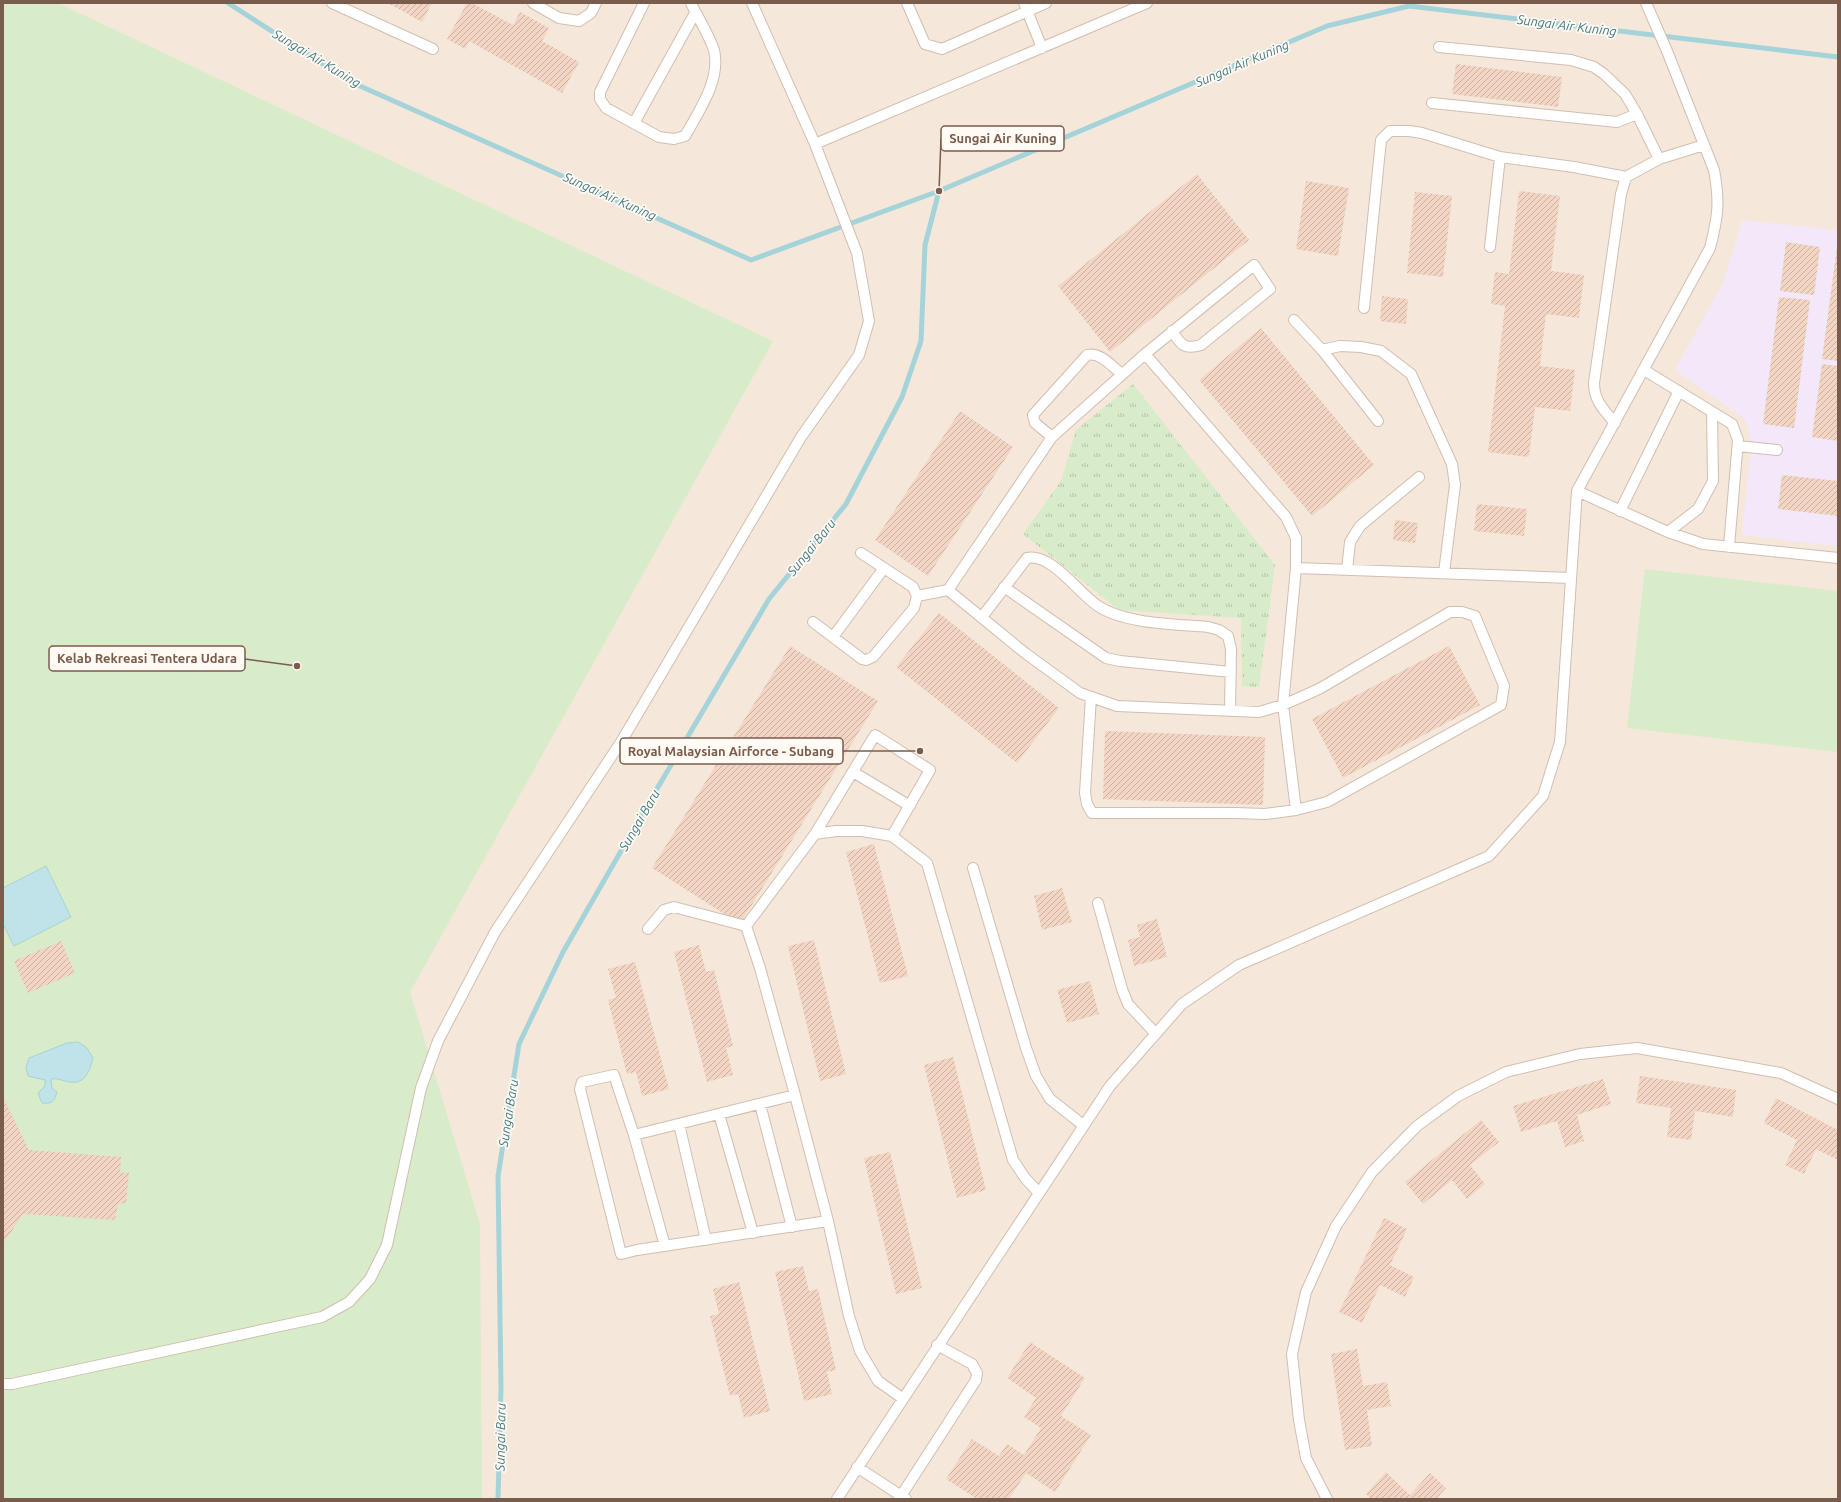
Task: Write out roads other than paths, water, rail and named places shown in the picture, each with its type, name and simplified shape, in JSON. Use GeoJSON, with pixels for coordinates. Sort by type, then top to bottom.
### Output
{"type":"FeatureCollection","features":[{"type":"Feature","properties":{"kind":"lane"},"geometry":{"type":"LineString","coordinates":[[332,3],[433,49]]}},
{"type":"Feature","properties":{"kind":"lane"},"geometry":{"type":"LineString","coordinates":[[533,3],[559,18],[579,21],[591,13],[596,3]]}},
{"type":"Feature","properties":{"kind":"lane"},"geometry":{"type":"LineString","coordinates":[[644,3],[600,92],[600,99],[606,108],[659,136],[674,139],[685,136],[708,97],[715,66],[714,50],[691,3]]}},
{"type":"Feature","properties":{"kind":"lane"},"geometry":{"type":"LineString","coordinates":[[3,1384],[20,1382],[322,1317],[350,1302],[370,1278],[387,1245],[421,1088],[438,1041],[491,938],[621,742],[801,437],[859,355],[869,321],[857,252],[835,200],[815,144],[752,3]]}},
{"type":"Feature","properties":{"kind":"lane"},"geometry":{"type":"LineString","coordinates":[[907,3],[925,44],[942,49],[1025,7],[1046,3]]}},
{"type":"Feature","properties":{"kind":"lane"},"geometry":{"type":"LineString","coordinates":[[815,144],[1147,3]]}},
{"type":"Feature","properties":{"kind":"lane"},"geometry":{"type":"LineString","coordinates":[[837,1499],[1038,1192],[1110,1086],[1182,1004],[1240,965],[1489,856],[1543,796],[1560,742],[1577,491],[1710,248],[1717,218],[1717,190],[1714,170],[1667,50],[1646,3]]}},
{"type":"Feature","properties":{"kind":"lane"},"geometry":{"type":"LineString","coordinates":[[1025,7],[1042,48]]}},
{"type":"Feature","properties":{"kind":"lane"},"geometry":{"type":"LineString","coordinates":[[634,123],[695,12]]}},
{"type":"Feature","properties":{"kind":"lane"},"geometry":{"type":"LineString","coordinates":[[1439,47],[1571,60],[1594,67],[1604,74],[1625,94],[1637,114],[1659,159]]}},
{"type":"Feature","properties":{"kind":"lane"},"geometry":{"type":"LineString","coordinates":[[1432,103],[1617,122],[1637,114]]}},
{"type":"Feature","properties":{"kind":"lane"},"geometry":{"type":"LineString","coordinates":[[1364,308],[1381,140],[1390,131],[1422,133],[1500,157],[1574,167],[1626,177],[1659,159],[1704,145]]}},
{"type":"Feature","properties":{"kind":"lane"},"geometry":{"type":"LineString","coordinates":[[1490,247],[1500,157]]}},
{"type":"Feature","properties":{"kind":"lane"},"geometry":{"type":"LineString","coordinates":[[1615,423],[1596,399],[1594,394],[1594,383],[1621,194],[1626,177]]}},
{"type":"Feature","properties":{"kind":"lane"},"geometry":{"type":"LineString","coordinates":[[917,596],[948,590],[1052,437],[1122,374],[1172,331],[1254,265],[1270,289],[1201,345],[1191,348],[1181,344],[1172,331]]}},
{"type":"Feature","properties":{"kind":"lane"},"geometry":{"type":"LineString","coordinates":[[1294,320],[1322,350],[1378,421]]}},
{"type":"Feature","properties":{"kind":"lane"},"geometry":{"type":"LineString","coordinates":[[1322,350],[1340,346],[1361,347],[1381,351],[1411,374],[1452,464],[1455,485],[1444,574]]}},
{"type":"Feature","properties":{"kind":"lane"},"geometry":{"type":"LineString","coordinates":[[1052,437],[1035,423],[1033,415],[1086,355],[1093,354],[1100,356],[1122,374]]}},
{"type":"Feature","properties":{"kind":"lane"},"geometry":{"type":"LineString","coordinates":[[1145,354],[1286,517],[1296,538],[1296,568],[1283,705],[1296,810]]}},
{"type":"Feature","properties":{"kind":"lane"},"geometry":{"type":"LineString","coordinates":[[1644,370],[1732,424],[1738,440],[1738,446],[1730,546]]}},
{"type":"Feature","properties":{"kind":"lane"},"geometry":{"type":"LineString","coordinates":[[1620,511],[1679,391]]}},
{"type":"Feature","properties":{"kind":"lane"},"geometry":{"type":"LineString","coordinates":[[1668,532],[1698,510],[1713,481],[1712,412]]}},
{"type":"Feature","properties":{"kind":"lane"},"geometry":{"type":"LineString","coordinates":[[1738,446],[1777,450]]}},
{"type":"Feature","properties":{"kind":"lane"},"geometry":{"type":"LineString","coordinates":[[1347,570],[1350,542],[1360,526],[1419,477]]}},
{"type":"Feature","properties":{"kind":"lane"},"geometry":{"type":"LineString","coordinates":[[1577,491],[1668,532],[1703,544],[1838,558]]}},
{"type":"Feature","properties":{"kind":"lane"},"geometry":{"type":"LineString","coordinates":[[813,622],[862,659],[866,660],[873,657],[914,608],[917,596],[913,587],[861,553]]}},
{"type":"Feature","properties":{"kind":"lane"},"geometry":{"type":"LineString","coordinates":[[982,617],[1027,558],[1035,556],[1048,562],[1097,605],[1111,614],[1127,618],[1219,630],[1228,636],[1231,649],[1230,711]]}},
{"type":"Feature","properties":{"kind":"lane"},"geometry":{"type":"LineString","coordinates":[[833,638],[884,568]]}},
{"type":"Feature","properties":{"kind":"lane"},"geometry":{"type":"LineString","coordinates":[[1296,568],[1571,578]]}},
{"type":"Feature","properties":{"kind":"lane"},"geometry":{"type":"LineString","coordinates":[[1004,587],[1106,658],[1120,661],[1231,672]]}},
{"type":"Feature","properties":{"kind":"lane"},"geometry":{"type":"LineString","coordinates":[[948,590],[1025,653],[1080,693],[1117,706],[1259,712],[1283,705],[1319,689],[1450,612],[1462,612],[1475,616],[1504,686],[1501,704],[1327,802],[1296,810],[1265,814],[1092,813],[1087,804],[1085,793],[1091,697]]}},
{"type":"Feature","properties":{"kind":"lane"},"geometry":{"type":"LineString","coordinates":[[746,926],[815,834],[875,735],[930,770],[892,836]]}},
{"type":"Feature","properties":{"kind":"lane"},"geometry":{"type":"LineString","coordinates":[[853,772],[910,806]]}},
{"type":"Feature","properties":{"kind":"lane"},"geometry":{"type":"LineString","coordinates":[[815,834],[836,831],[862,831],[892,836],[927,863],[1014,1160],[1025,1178],[1038,1192]]}},
{"type":"Feature","properties":{"kind":"lane"},"geometry":{"type":"LineString","coordinates":[[973,868],[1026,1048],[1036,1076],[1050,1099],[1083,1125]]}},
{"type":"Feature","properties":{"kind":"lane"},"geometry":{"type":"LineString","coordinates":[[1098,903],[1122,989],[1128,1004],[1156,1034]]}},
{"type":"Feature","properties":{"kind":"lane"},"geometry":{"type":"LineString","coordinates":[[648,929],[664,910],[674,907],[746,926]]}},
{"type":"Feature","properties":{"kind":"lane"},"geometry":{"type":"LineString","coordinates":[[746,926],[760,968],[795,1095],[828,1221],[849,1316],[860,1351],[878,1381],[902,1398]]}},
{"type":"Feature","properties":{"kind":"lane"},"geometry":{"type":"LineString","coordinates":[[1327,1499],[1306,1458],[1299,1420],[1292,1354],[1306,1292],[1336,1226],[1372,1172],[1417,1126],[1458,1096],[1506,1072],[1580,1054],[1637,1048],[1780,1073],[1838,1099]]}},
{"type":"Feature","properties":{"kind":"lane"},"geometry":{"type":"LineString","coordinates":[[665,1246],[634,1136],[614,1075],[582,1082],[580,1089],[621,1254],[828,1221]]}},
{"type":"Feature","properties":{"kind":"lane"},"geometry":{"type":"LineString","coordinates":[[634,1136],[795,1095]]}},
{"type":"Feature","properties":{"kind":"lane"},"geometry":{"type":"LineString","coordinates":[[760,1104],[792,1227]]}},
{"type":"Feature","properties":{"kind":"lane"},"geometry":{"type":"LineString","coordinates":[[719,1114],[752,1233]]}},
{"type":"Feature","properties":{"kind":"lane"},"geometry":{"type":"LineString","coordinates":[[679,1124],[706,1240]]}},
{"type":"Feature","properties":{"kind":"lane"},"geometry":{"type":"LineString","coordinates":[[857,1467],[902,1498],[976,1380],[977,1373],[972,1364],[937,1345]]}},
{"type":"Feature","properties":{"kind":"water"},"geometry":{"type":"Polygon","coordinates":[[[46,866],[71,917],[14,946],[3,924],[3,888],[46,866]]]}},
{"type":"Feature","properties":{"kind":"water"},"geometry":{"type":"Polygon","coordinates":[[[78,1042],[87,1048],[93,1058],[86,1076],[80,1081],[75,1082],[51,1079],[52,1088],[57,1092],[56,1095],[52,1102],[42,1103],[38,1093],[45,1086],[45,1080],[28,1076],[26,1067],[29,1058],[67,1043],[78,1042]]]}},
{"type":"Feature","properties":{"kind":"waterway","name":"Sungai Air Kuning"},"geometry":{"type":"LineString","coordinates":[[228,3],[351,82],[751,260],[939,191],[1327,26],[1409,6],[1838,57]]}},
{"type":"Feature","properties":{"kind":"waterway","name":"Sungai Baru"},"geometry":{"type":"LineString","coordinates":[[498,1499],[501,1387],[498,1176],[519,1044],[563,952],[769,599],[846,504],[902,397],[921,341],[925,245],[939,191]]}},
{"type":"Feature","properties":{"kind":"place","name":"Sungai Air Kuning"},"geometry":{"type":"Point","coordinates":[939,191]}},
{"type":"Feature","properties":{"kind":"place","name":"Kelab Rekreasi Tentera Udara"},"geometry":{"type":"Point","coordinates":[297,666]}},
{"type":"Feature","properties":{"kind":"place","name":"Royal Malaysian Airforce - Subang"},"geometry":{"type":"Point","coordinates":[920,751]}}]}
